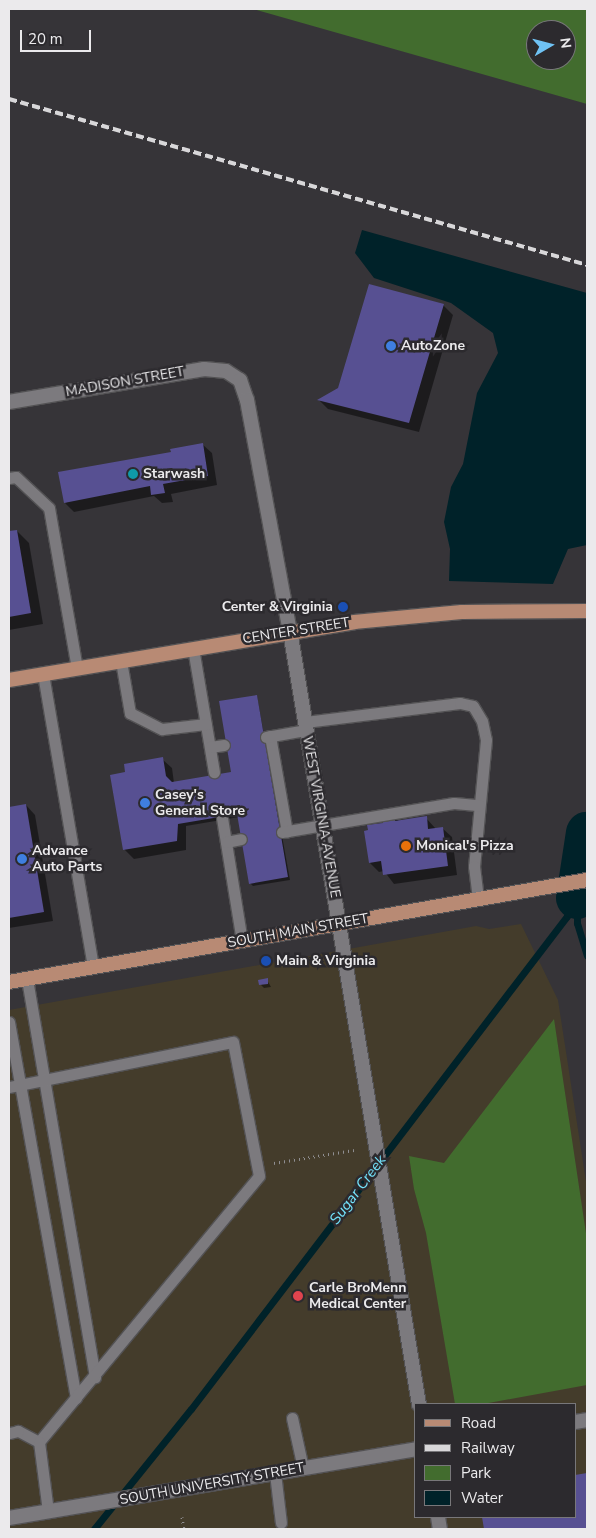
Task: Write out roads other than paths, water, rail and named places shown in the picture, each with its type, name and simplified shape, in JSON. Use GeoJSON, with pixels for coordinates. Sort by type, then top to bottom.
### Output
{"type":"FeatureCollection","features":[{"type":"Feature","properties":{"kind":"main road","name":"CENTER STREET"},"geometry":{"type":"LineString","coordinates":[[9,680],[290,631],[462,612],[587,611]]}},
{"type":"Feature","properties":{"kind":"main road","name":"SOUTH MAIN STREET"},"geometry":{"type":"LineString","coordinates":[[9,982],[587,880]]}},
{"type":"Feature","properties":{"kind":"street","name":"MADISON STREET"},"geometry":{"type":"LineString","coordinates":[[9,402],[204,369],[226,371],[240,380]]}},
{"type":"Feature","properties":{"kind":"street","name":"WEST VIRGINIA AVENUE"},"geometry":{"type":"LineString","coordinates":[[240,380],[247,400],[290,631],[419,1403]]}},
{"type":"Feature","properties":{"kind":"street","name":"SOUTH UNIVERSITY STREET"},"geometry":{"type":"LineString","coordinates":[[9,1518],[414,1449]]}},
{"type":"Feature","properties":{"kind":"lane"},"geometry":{"type":"LineString","coordinates":[[9,478],[16,477],[49,508],[77,669]]}},
{"type":"Feature","properties":{"kind":"lane"},"geometry":{"type":"LineString","coordinates":[[193,648],[214,772]]}},
{"type":"Feature","properties":{"kind":"lane"},"geometry":{"type":"LineString","coordinates":[[121,661],[130,713],[162,729],[206,724]]}},
{"type":"Feature","properties":{"kind":"lane"},"geometry":{"type":"LineString","coordinates":[[43,674],[92,967]]}},
{"type":"Feature","properties":{"kind":"lane"},"geometry":{"type":"LineString","coordinates":[[479,805],[454,803],[284,832],[268,737],[306,726],[460,702],[473,706],[482,721],[486,740],[474,866],[485,898]]}},
{"type":"Feature","properties":{"kind":"lane"},"geometry":{"type":"LineString","coordinates":[[210,748],[224,745]]}},
{"type":"Feature","properties":{"kind":"lane"},"geometry":{"type":"LineString","coordinates":[[222,818],[242,941]]}},
{"type":"Feature","properties":{"kind":"lane"},"geometry":{"type":"LineString","coordinates":[[226,842],[241,839]]}},
{"type":"Feature","properties":{"kind":"lane"},"geometry":{"type":"LineString","coordinates":[[27,979],[95,1377]]}},
{"type":"Feature","properties":{"kind":"lane"},"geometry":{"type":"LineString","coordinates":[[9,1022],[14,1086],[76,1398]]}},
{"type":"Feature","properties":{"kind":"lane"},"geometry":{"type":"LineString","coordinates":[[14,1086],[233,1042],[259,1176],[95,1377],[39,1442],[48,1511]]}},
{"type":"Feature","properties":{"kind":"lane"},"geometry":{"type":"LineString","coordinates":[[292,1418],[303,1468]]}},
{"type":"Feature","properties":{"kind":"lane"},"geometry":{"type":"LineString","coordinates":[[9,1433],[18,1431],[39,1442]]}},
{"type":"Feature","properties":{"kind":"lane"},"geometry":{"type":"LineString","coordinates":[[275,1473],[281,1523]]}},
{"type":"Feature","properties":{"kind":"water"},"geometry":{"type":"Polygon","coordinates":[[[362,230],[587,293],[587,545],[568,549],[553,584],[449,581],[450,549],[444,522],[451,487],[463,464],[477,393],[498,353],[493,333],[451,303],[374,278],[355,253],[362,230]]]}},
{"type":"Feature","properties":{"kind":"waterway","name":"Sugar Creek"},"geometry":{"type":"LineString","coordinates":[[577,898],[587,833]]}},
{"type":"Feature","properties":{"kind":"waterway","name":"Sugar Creek"},"geometry":{"type":"LineString","coordinates":[[94,1529],[191,1409],[567,916],[577,898]]}},
{"type":"Feature","properties":{"kind":"waterway"},"geometry":{"type":"LineString","coordinates":[[577,901],[577,923],[587,955]]}},
{"type":"Feature","properties":{"kind":"railway"},"geometry":{"type":"LineString","coordinates":[[9,99],[587,265]]}},
{"type":"Feature","properties":{"kind":"place","name":"AutoZone"},"geometry":{"type":"Point","coordinates":[391,346]}},
{"type":"Feature","properties":{"kind":"place","name":"Starwash"},"geometry":{"type":"Point","coordinates":[133,474]}},
{"type":"Feature","properties":{"kind":"place","name":"Center & Virginia"},"geometry":{"type":"Point","coordinates":[343,607]}},
{"type":"Feature","properties":{"kind":"place","name":"Casey's General Store"},"geometry":{"type":"Point","coordinates":[145,803]}},
{"type":"Feature","properties":{"kind":"place","name":"Monical's Pizza"},"geometry":{"type":"Point","coordinates":[406,846]}},
{"type":"Feature","properties":{"kind":"place","name":"Advance Auto Parts"},"geometry":{"type":"Point","coordinates":[22,859]}},
{"type":"Feature","properties":{"kind":"place","name":"Main & Virginia"},"geometry":{"type":"Point","coordinates":[266,961]}},
{"type":"Feature","properties":{"kind":"place","name":"Carle BroMenn Medical Center"},"geometry":{"type":"Point","coordinates":[298,1296]}}]}
